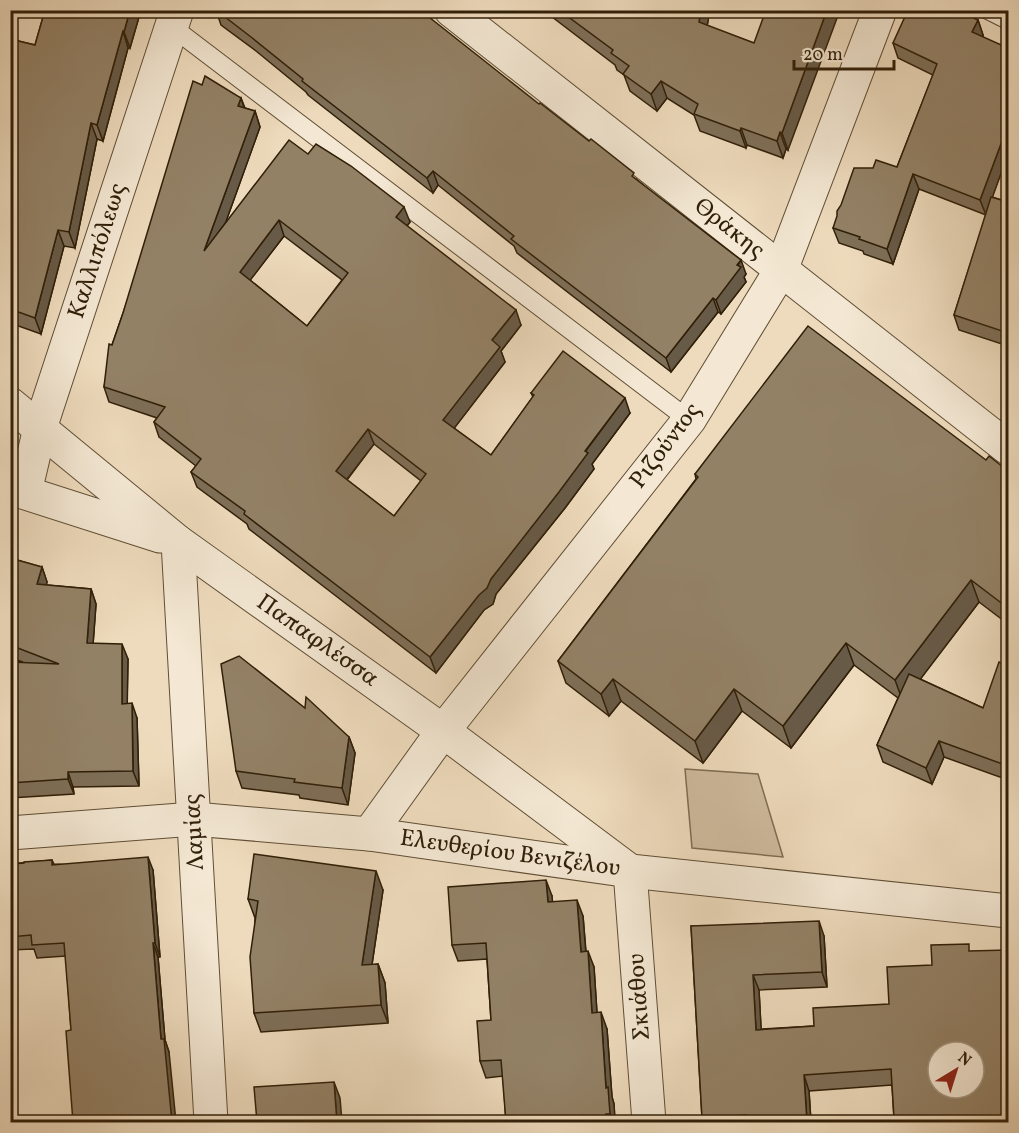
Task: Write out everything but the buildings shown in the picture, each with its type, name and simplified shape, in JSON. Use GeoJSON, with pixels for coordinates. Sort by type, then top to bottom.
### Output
{"type":"FeatureCollection","features":[{"type":"Feature","properties":{"kind":"street","name":"Θράκης"},"geometry":{"type":"LineString","coordinates":[[450,10],[1008,448]]}},
{"type":"Feature","properties":{"kind":"street","name":"Ριζούντος"},"geometry":{"type":"LineString","coordinates":[[369,834],[443,731],[689,420],[781,270],[880,10]]}},
{"type":"Feature","properties":{"kind":"street","name":"Καλλιπόλεως"},"geometry":{"type":"LineString","coordinates":[[18,490],[175,19]]}},
{"type":"Feature","properties":{"kind":"street","name":"Παπαφλέσσα"},"geometry":{"type":"LineString","coordinates":[[10,404],[178,542],[443,731],[630,872]]}},
{"type":"Feature","properties":{"kind":"street"},"geometry":{"type":"LineString","coordinates":[[18,490],[178,542]]}},
{"type":"Feature","properties":{"kind":"street","name":"Λαμίας"},"geometry":{"type":"LineString","coordinates":[[178,542],[211,1122]]}},
{"type":"Feature","properties":{"kind":"street","name":"Ελευθερίου Βενιζέλου"},"geometry":{"type":"LineString","coordinates":[[10,833],[194,819],[369,834],[630,872],[1008,911]]}},
{"type":"Feature","properties":{"kind":"street","name":"Σκιάθου"},"geometry":{"type":"LineString","coordinates":[[630,872],[649,1122]]}},
{"type":"Feature","properties":{"kind":"lane"},"geometry":{"type":"LineString","coordinates":[[988,10],[1008,20]]}},
{"type":"Feature","properties":{"kind":"lane"},"geometry":{"type":"LineString","coordinates":[[175,19],[689,420]]}},
{"type":"Feature","properties":{"kind":"shaded area"},"geometry":{"type":"Polygon","coordinates":[[[685,769],[758,774],[783,857],[692,848],[685,769]]]}}]}
